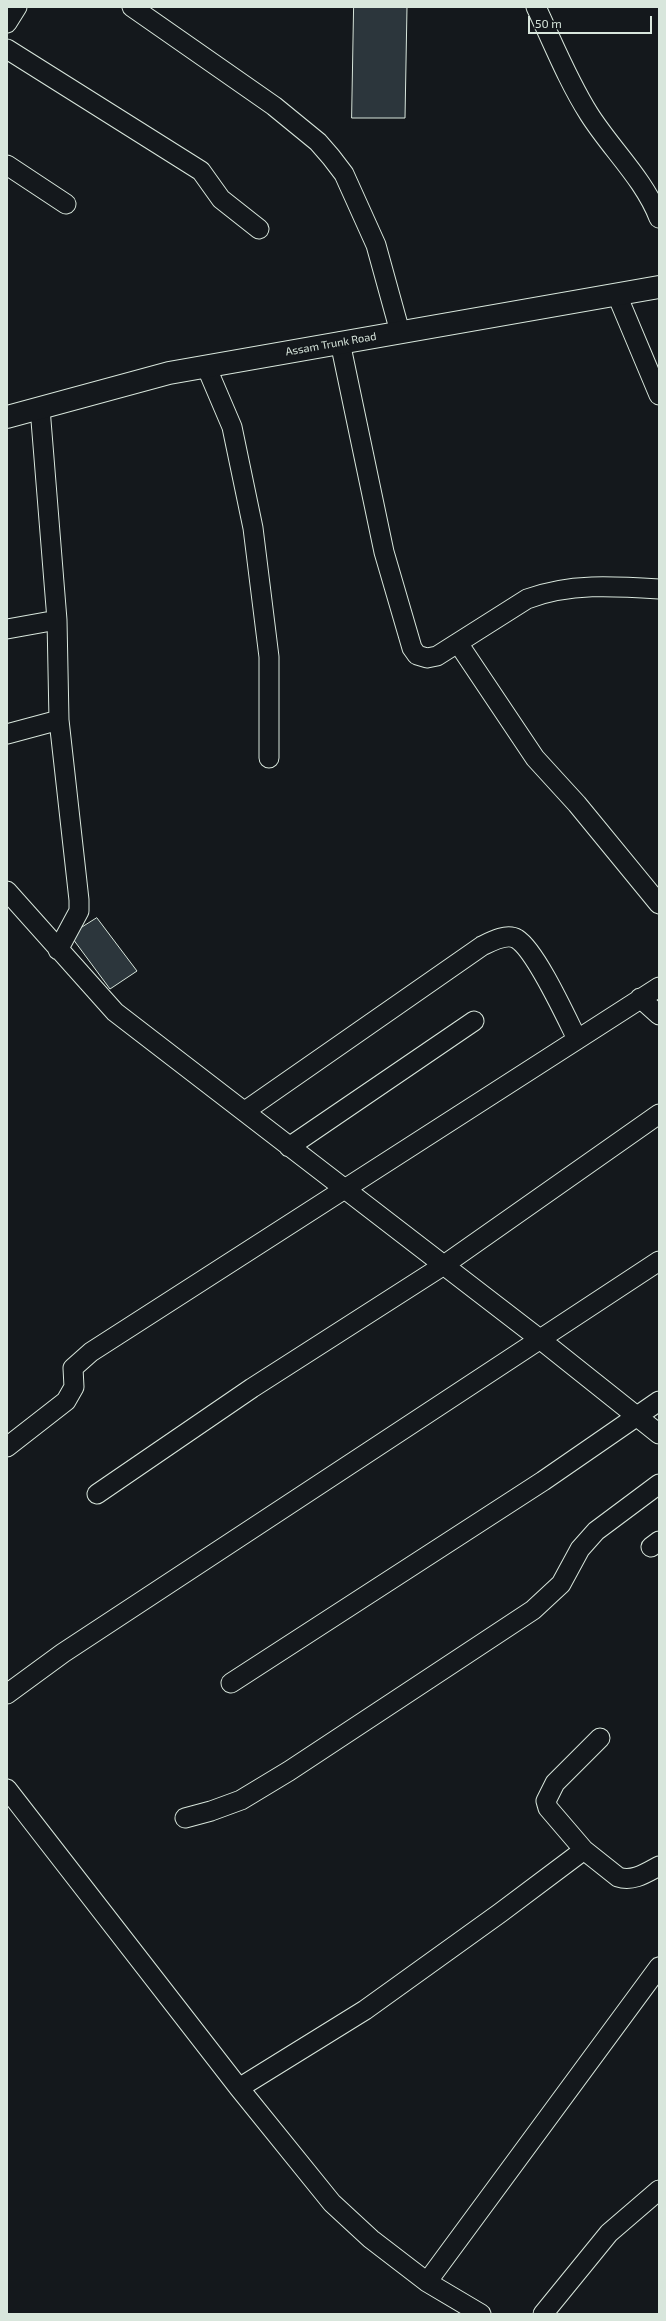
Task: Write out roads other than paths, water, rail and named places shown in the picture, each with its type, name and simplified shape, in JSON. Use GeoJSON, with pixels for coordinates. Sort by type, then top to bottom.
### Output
{"type":"FeatureCollection","features":[{"type":"Feature","properties":{"kind":"main road","name":"Assam Trunk Road"},"geometry":{"type":"LineString","coordinates":[[7,417],[169,373],[659,287]]}},
{"type":"Feature","properties":{"kind":"street"},"geometry":{"type":"LineString","coordinates":[[7,23],[17,7]]}},
{"type":"Feature","properties":{"kind":"street"},"geometry":{"type":"LineString","coordinates":[[132,7],[274,106],[318,142],[331,157],[344,174],[376,245],[400,332]]}},
{"type":"Feature","properties":{"kind":"street"},"geometry":{"type":"LineString","coordinates":[[536,7],[589,114],[628,166],[656,209],[659,218]]}},
{"type":"Feature","properties":{"kind":"street"},"geometry":{"type":"LineString","coordinates":[[7,49],[201,171],[221,199],[259,229]]}},
{"type":"Feature","properties":{"kind":"street"},"geometry":{"type":"LineString","coordinates":[[7,165],[66,204]]}},
{"type":"Feature","properties":{"kind":"street"},"geometry":{"type":"LineString","coordinates":[[617,295],[659,395]]}},
{"type":"Feature","properties":{"kind":"street"},"geometry":{"type":"LineString","coordinates":[[340,342],[384,552],[412,648],[417,655],[427,658],[437,656],[527,599],[543,593],[559,589],[607,586],[659,589]]}},
{"type":"Feature","properties":{"kind":"street"},"geometry":{"type":"LineString","coordinates":[[206,366],[232,427],[253,528],[269,657],[269,758]]}},
{"type":"Feature","properties":{"kind":"street"},"geometry":{"type":"LineString","coordinates":[[40,408],[57,620],[59,720],[79,900],[79,911],[58,950]]}},
{"type":"Feature","properties":{"kind":"street"},"geometry":{"type":"LineString","coordinates":[[7,629],[57,620]]}},
{"type":"Feature","properties":{"kind":"street"},"geometry":{"type":"LineString","coordinates":[[458,643],[531,752],[659,904]]}},
{"type":"Feature","properties":{"kind":"street"},"geometry":{"type":"LineString","coordinates":[[7,734],[59,720]]}},
{"type":"Feature","properties":{"kind":"street"},"geometry":{"type":"LineString","coordinates":[[9,899],[115,1012],[444,1265],[586,1378],[637,1415],[659,1434]]}},
{"type":"Feature","properties":{"kind":"street"},"geometry":{"type":"LineString","coordinates":[[245,1111],[482,946],[508,937],[518,940],[531,954],[577,1039]]}},
{"type":"Feature","properties":{"kind":"street"},"geometry":{"type":"LineString","coordinates":[[7,1447],[66,1401],[74,1387],[73,1368],[91,1352],[659,987]]}},
{"type":"Feature","properties":{"kind":"street"},"geometry":{"type":"LineString","coordinates":[[640,998],[659,1015]]}},
{"type":"Feature","properties":{"kind":"street"},"geometry":{"type":"LineString","coordinates":[[289,1147],[474,1020]]}},
{"type":"Feature","properties":{"kind":"street"},"geometry":{"type":"LineString","coordinates":[[97,1494],[252,1388],[444,1265],[659,1114]]}},
{"type":"Feature","properties":{"kind":"street"},"geometry":{"type":"LineString","coordinates":[[7,1694],[63,1653],[659,1261]]}},
{"type":"Feature","properties":{"kind":"street"},"geometry":{"type":"LineString","coordinates":[[231,1683],[542,1481],[659,1401]]}},
{"type":"Feature","properties":{"kind":"street"},"geometry":{"type":"LineString","coordinates":[[185,1818],[211,1811],[247,1797],[289,1772],[533,1610],[560,1584],[580,1549],[596,1531],[659,1484]]}},
{"type":"Feature","properties":{"kind":"street"},"geometry":{"type":"LineString","coordinates":[[600,1738],[555,1783],[546,1801],[553,1814],[584,1850],[618,1877],[624,1879],[635,1878],[659,1866]]}},
{"type":"Feature","properties":{"kind":"street"},"geometry":{"type":"LineString","coordinates":[[7,1788],[239,2088],[332,2203],[371,2239],[427,2282],[481,2314]]}},
{"type":"Feature","properties":{"kind":"street"},"geometry":{"type":"LineString","coordinates":[[239,2088],[365,2010],[500,1913],[584,1850]]}},
{"type":"Feature","properties":{"kind":"street"},"geometry":{"type":"LineString","coordinates":[[427,2282],[659,1967]]}},
{"type":"Feature","properties":{"kind":"street"},"geometry":{"type":"LineString","coordinates":[[543,2314],[609,2232],[659,2190]]}}]}
